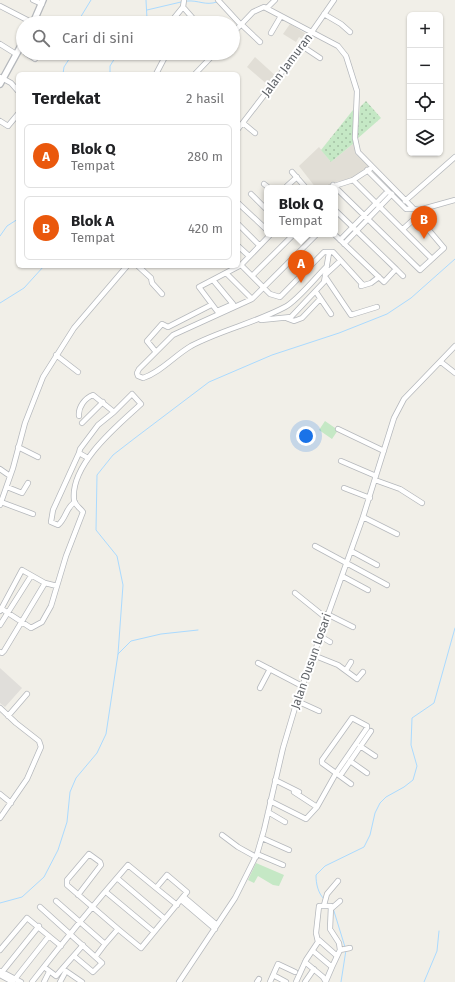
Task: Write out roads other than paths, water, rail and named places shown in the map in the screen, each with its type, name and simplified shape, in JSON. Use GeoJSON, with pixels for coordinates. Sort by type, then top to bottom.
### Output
{"type":"FeatureCollection","features":[{"type":"Feature","properties":{"kind":"street"},"geometry":{"type":"LineString","coordinates":[[32,0],[42,2],[36,16]]}},
{"type":"Feature","properties":{"kind":"street"},"geometry":{"type":"LineString","coordinates":[[176,16],[183,7],[185,0]]}},
{"type":"Feature","properties":{"kind":"street"},"geometry":{"type":"LineString","coordinates":[[268,8],[275,0]]}},
{"type":"Feature","properties":{"kind":"street","name":"Jalan Jamuran"},"geometry":{"type":"LineString","coordinates":[[240,127],[302,46],[334,0]]}},
{"type":"Feature","properties":{"kind":"street"},"geometry":{"type":"LineString","coordinates":[[220,1],[233,16]]}},
{"type":"Feature","properties":{"kind":"street"},"geometry":{"type":"LineString","coordinates":[[0,6],[19,16]]}},
{"type":"Feature","properties":{"kind":"street"},"geometry":{"type":"LineString","coordinates":[[183,7],[191,16]]}},
{"type":"Feature","properties":{"kind":"street"},"geometry":{"type":"LineString","coordinates":[[260,42],[241,25],[260,7],[268,8],[338,46],[346,56],[357,91],[355,144],[358,152],[414,209]]}},
{"type":"Feature","properties":{"kind":"street"},"geometry":{"type":"LineString","coordinates":[[324,14],[341,24],[350,32]]}},
{"type":"Feature","properties":{"kind":"street"},"geometry":{"type":"LineString","coordinates":[[270,33],[281,16]]}},
{"type":"Feature","properties":{"kind":"street"},"geometry":{"type":"LineString","coordinates":[[0,44],[16,50]]}},
{"type":"Feature","properties":{"kind":"street"},"geometry":{"type":"LineString","coordinates":[[302,46],[320,58]]}},
{"type":"Feature","properties":{"kind":"street"},"geometry":{"type":"LineString","coordinates":[[16,56],[1,80],[16,88]]}},
{"type":"Feature","properties":{"kind":"street"},"geometry":{"type":"LineString","coordinates":[[157,72],[163,60]]}},
{"type":"Feature","properties":{"kind":"street"},"geometry":{"type":"LineString","coordinates":[[197,72],[208,60]]}},
{"type":"Feature","properties":{"kind":"street"},"geometry":{"type":"LineString","coordinates":[[0,121],[8,126],[16,116]]}},
{"type":"Feature","properties":{"kind":"street"},"geometry":{"type":"LineString","coordinates":[[243,123],[255,133]]}},
{"type":"Feature","properties":{"kind":"street"},"geometry":{"type":"LineString","coordinates":[[405,201],[455,157]]}},
{"type":"Feature","properties":{"kind":"street"},"geometry":{"type":"LineString","coordinates":[[333,185],[353,180],[372,167]]}},
{"type":"Feature","properties":{"kind":"street"},"geometry":{"type":"LineString","coordinates":[[368,170],[406,208],[419,210],[455,200]]}},
{"type":"Feature","properties":{"kind":"street"},"geometry":{"type":"LineString","coordinates":[[292,172],[304,185]]}},
{"type":"Feature","properties":{"kind":"street"},"geometry":{"type":"LineString","coordinates":[[290,185],[297,177]]}},
{"type":"Feature","properties":{"kind":"street"},"geometry":{"type":"LineString","coordinates":[[353,180],[432,259]]}},
{"type":"Feature","properties":{"kind":"street"},"geometry":{"type":"LineString","coordinates":[[282,181],[286,185]]}},
{"type":"Feature","properties":{"kind":"street"},"geometry":{"type":"LineString","coordinates":[[338,190],[420,270],[444,248],[422,222],[413,220],[403,229]]}},
{"type":"Feature","properties":{"kind":"street"},"geometry":{"type":"LineString","coordinates":[[342,242],[390,193]]}},
{"type":"Feature","properties":{"kind":"street"},"geometry":{"type":"LineString","coordinates":[[251,194],[264,207]]}},
{"type":"Feature","properties":{"kind":"street"},"geometry":{"type":"LineString","coordinates":[[240,205],[264,227]]}},
{"type":"Feature","properties":{"kind":"street"},"geometry":{"type":"LineString","coordinates":[[338,213],[403,276]]}},
{"type":"Feature","properties":{"kind":"street"},"geometry":{"type":"LineString","coordinates":[[240,226],[260,245]]}},
{"type":"Feature","properties":{"kind":"street"},"geometry":{"type":"LineString","coordinates":[[267,237],[241,265],[270,294],[280,297],[324,252],[333,252],[363,285]]}},
{"type":"Feature","properties":{"kind":"street"},"geometry":{"type":"LineString","coordinates":[[252,276],[291,237]]}},
{"type":"Feature","properties":{"kind":"street"},"geometry":{"type":"LineString","coordinates":[[314,237],[252,300],[173,335],[139,369],[137,373],[141,378],[155,374],[189,348],[206,339],[250,323],[285,307],[329,268],[338,263]]}},
{"type":"Feature","properties":{"kind":"street"},"geometry":{"type":"LineString","coordinates":[[337,237],[384,282],[396,269]]}},
{"type":"Feature","properties":{"kind":"street"},"geometry":{"type":"LineString","coordinates":[[240,248],[249,256]]}},
{"type":"Feature","properties":{"kind":"street"},"geometry":{"type":"LineString","coordinates":[[329,253],[360,286],[371,283],[379,277]]}},
{"type":"Feature","properties":{"kind":"street"},"geometry":{"type":"LineString","coordinates":[[250,323],[266,319],[291,317],[316,292],[326,277],[329,268],[329,253]]}},
{"type":"Feature","properties":{"kind":"street"},"geometry":{"type":"LineString","coordinates":[[33,514],[1,504],[37,391],[56,355],[74,328],[124,268]]}},
{"type":"Feature","properties":{"kind":"street"},"geometry":{"type":"LineString","coordinates":[[140,268],[151,278],[152,283],[162,294]]}},
{"type":"Feature","properties":{"kind":"street"},"geometry":{"type":"LineString","coordinates":[[212,280],[232,304],[217,311],[199,287],[212,280],[235,268]]}},
{"type":"Feature","properties":{"kind":"street"},"geometry":{"type":"LineString","coordinates":[[226,273],[252,300]]}},
{"type":"Feature","properties":{"kind":"street"},"geometry":{"type":"LineString","coordinates":[[326,277],[351,315],[377,307]]}},
{"type":"Feature","properties":{"kind":"street"},"geometry":{"type":"LineString","coordinates":[[316,292],[331,314]]}},
{"type":"Feature","properties":{"kind":"street"},"geometry":{"type":"LineString","coordinates":[[285,318],[294,321],[302,318],[320,298]]}},
{"type":"Feature","properties":{"kind":"street"},"geometry":{"type":"LineString","coordinates":[[156,352],[147,341],[162,324],[168,327],[211,305]]}},
{"type":"Feature","properties":{"kind":"street","name":"Jalan Dusun Losari"},"geometry":{"type":"LineString","coordinates":[[178,982],[235,898],[257,855],[275,780],[297,701],[364,517],[394,418],[404,399],[455,346]]}},
{"type":"Feature","properties":{"kind":"street"},"geometry":{"type":"LineString","coordinates":[[56,355],[78,372]]}},
{"type":"Feature","properties":{"kind":"street"},"geometry":{"type":"LineString","coordinates":[[441,362],[455,373]]}},
{"type":"Feature","properties":{"kind":"street"},"geometry":{"type":"LineString","coordinates":[[57,586],[45,583],[22,570],[1,610],[31,628],[42,622],[51,606],[57,586],[66,556],[83,512],[75,502],[74,489],[88,458],[107,435],[141,404],[132,394],[98,425],[80,449],[53,510],[51,522],[58,525],[62,522],[70,505],[75,502]]}},
{"type":"Feature","properties":{"kind":"street"},"geometry":{"type":"LineString","coordinates":[[79,416],[78,410],[90,396],[93,395],[114,412]]}},
{"type":"Feature","properties":{"kind":"street"},"geometry":{"type":"LineString","coordinates":[[82,423],[103,402]]}},
{"type":"Feature","properties":{"kind":"street"},"geometry":{"type":"LineString","coordinates":[[338,428],[384,451]]}},
{"type":"Feature","properties":{"kind":"street"},"geometry":{"type":"LineString","coordinates":[[18,447],[38,457]]}},
{"type":"Feature","properties":{"kind":"street"},"geometry":{"type":"LineString","coordinates":[[79,453],[88,458]]}},
{"type":"Feature","properties":{"kind":"street"},"geometry":{"type":"LineString","coordinates":[[341,461],[400,489],[422,503]]}},
{"type":"Feature","properties":{"kind":"street"},"geometry":{"type":"LineString","coordinates":[[0,470],[10,476]]}},
{"type":"Feature","properties":{"kind":"street"},"geometry":{"type":"LineString","coordinates":[[7,487],[22,493],[28,483]]}},
{"type":"Feature","properties":{"kind":"street"},"geometry":{"type":"LineString","coordinates":[[344,488],[370,498]]}},
{"type":"Feature","properties":{"kind":"street"},"geometry":{"type":"LineString","coordinates":[[364,517],[398,534]]}},
{"type":"Feature","properties":{"kind":"street"},"geometry":{"type":"LineString","coordinates":[[316,546],[387,585]]}},
{"type":"Feature","properties":{"kind":"street"},"geometry":{"type":"LineString","coordinates":[[352,551],[377,565]]}},
{"type":"Feature","properties":{"kind":"street"},"geometry":{"type":"LineString","coordinates":[[0,625],[31,576]]}},
{"type":"Feature","properties":{"kind":"street"},"geometry":{"type":"LineString","coordinates":[[342,576],[368,590]]}},
{"type":"Feature","properties":{"kind":"street"},"geometry":{"type":"LineString","coordinates":[[0,652],[2,653],[4,651],[45,583]]}},
{"type":"Feature","properties":{"kind":"street"},"geometry":{"type":"LineString","coordinates":[[295,593],[327,616],[353,626]]}},
{"type":"Feature","properties":{"kind":"street"},"geometry":{"type":"LineString","coordinates":[[320,636],[330,642]]}},
{"type":"Feature","properties":{"kind":"street"},"geometry":{"type":"LineString","coordinates":[[313,654],[346,670],[358,679],[363,672]]}},
{"type":"Feature","properties":{"kind":"street"},"geometry":{"type":"LineString","coordinates":[[346,670],[351,662]]}},
{"type":"Feature","properties":{"kind":"street"},"geometry":{"type":"LineString","coordinates":[[258,663],[302,686]]}},
{"type":"Feature","properties":{"kind":"street"},"geometry":{"type":"LineString","coordinates":[[260,688],[270,669]]}},
{"type":"Feature","properties":{"kind":"street"},"geometry":{"type":"LineString","coordinates":[[8,716],[27,694]]}},
{"type":"Feature","properties":{"kind":"street"},"geometry":{"type":"LineString","coordinates":[[297,701],[319,711]]}},
{"type":"Feature","properties":{"kind":"street"},"geometry":{"type":"LineString","coordinates":[[0,708],[38,741],[41,747],[27,778],[0,818]]}},
{"type":"Feature","properties":{"kind":"street"},"geometry":{"type":"LineString","coordinates":[[270,802],[306,819],[317,807],[338,774],[367,727],[353,717],[322,760],[322,762],[338,774],[351,784]]}},
{"type":"Feature","properties":{"kind":"street"},"geometry":{"type":"LineString","coordinates":[[338,774],[350,761],[371,731]]}},
{"type":"Feature","properties":{"kind":"street"},"geometry":{"type":"LineString","coordinates":[[360,746],[375,756]]}},
{"type":"Feature","properties":{"kind":"street"},"geometry":{"type":"LineString","coordinates":[[350,761],[367,773]]}},
{"type":"Feature","properties":{"kind":"street"},"geometry":{"type":"LineString","coordinates":[[275,780],[305,796]]}},
{"type":"Feature","properties":{"kind":"street"},"geometry":{"type":"LineString","coordinates":[[294,792],[317,807]]}},
{"type":"Feature","properties":{"kind":"street"},"geometry":{"type":"LineString","coordinates":[[0,794],[11,803]]}},
{"type":"Feature","properties":{"kind":"street"},"geometry":{"type":"LineString","coordinates":[[268,812],[285,822]]}},
{"type":"Feature","properties":{"kind":"street"},"geometry":{"type":"LineString","coordinates":[[222,835],[238,847],[283,865]]}},
{"type":"Feature","properties":{"kind":"street"},"geometry":{"type":"LineString","coordinates":[[262,838],[289,850]]}},
{"type":"Feature","properties":{"kind":"street"},"geometry":{"type":"LineString","coordinates":[[78,895],[101,866],[100,862],[89,854],[67,882],[67,885],[92,908],[141,948],[183,898],[187,891],[167,875],[156,888]]}},
{"type":"Feature","properties":{"kind":"street"},"geometry":{"type":"LineString","coordinates":[[32,982],[128,865],[177,905]]}},
{"type":"Feature","properties":{"kind":"street"},"geometry":{"type":"LineString","coordinates":[[117,878],[165,919]]}},
{"type":"Feature","properties":{"kind":"street"},"geometry":{"type":"LineString","coordinates":[[324,905],[326,896],[338,881]]}},
{"type":"Feature","properties":{"kind":"street"},"geometry":{"type":"LineString","coordinates":[[106,892],[154,932]]}},
{"type":"Feature","properties":{"kind":"street"},"geometry":{"type":"LineString","coordinates":[[183,898],[216,927]]}},
{"type":"Feature","properties":{"kind":"street"},"geometry":{"type":"LineString","coordinates":[[56,901],[105,944]]}},
{"type":"Feature","properties":{"kind":"street"},"geometry":{"type":"LineString","coordinates":[[340,901],[333,907],[330,928],[339,941],[341,950]]}},
{"type":"Feature","properties":{"kind":"street"},"geometry":{"type":"LineString","coordinates":[[333,907],[321,905],[319,908],[316,933],[319,940],[337,956]]}},
{"type":"Feature","properties":{"kind":"street"},"geometry":{"type":"LineString","coordinates":[[40,907],[102,963],[94,972],[74,956]]}},
{"type":"Feature","properties":{"kind":"street"},"geometry":{"type":"LineString","coordinates":[[0,950],[26,919],[39,926],[61,946]]}},
{"type":"Feature","properties":{"kind":"street"},"geometry":{"type":"LineString","coordinates":[[21,982],[1,973],[39,926]]}},
{"type":"Feature","properties":{"kind":"street"},"geometry":{"type":"LineString","coordinates":[[96,956],[118,929]]}},
{"type":"Feature","properties":{"kind":"street"},"geometry":{"type":"LineString","coordinates":[[14,980],[49,936]]}},
{"type":"Feature","properties":{"kind":"street"},"geometry":{"type":"LineString","coordinates":[[296,982],[305,962],[319,940]]}},
{"type":"Feature","properties":{"kind":"street"},"geometry":{"type":"LineString","coordinates":[[56,976],[64,970],[83,945]]}},
{"type":"Feature","properties":{"kind":"street"},"geometry":{"type":"LineString","coordinates":[[320,982],[325,980],[341,950],[349,948]]}},
{"type":"Feature","properties":{"kind":"street"},"geometry":{"type":"LineString","coordinates":[[313,951],[332,967]]}},
{"type":"Feature","properties":{"kind":"street"},"geometry":{"type":"LineString","coordinates":[[305,962],[325,980]]}},
{"type":"Feature","properties":{"kind":"street"},"geometry":{"type":"LineString","coordinates":[[270,982],[278,964],[295,972]]}},
{"type":"Feature","properties":{"kind":"street"},"geometry":{"type":"LineString","coordinates":[[44,967],[61,980],[64,970]]}},
{"type":"Feature","properties":{"kind":"street"},"geometry":{"type":"LineString","coordinates":[[305,982],[314,969]]}},
{"type":"Feature","properties":{"kind":"street"},"geometry":{"type":"LineString","coordinates":[[64,970],[79,981]]}},
{"type":"Feature","properties":{"kind":"street"},"geometry":{"type":"LineString","coordinates":[[44,982],[49,972]]}},
{"type":"Feature","properties":{"kind":"street"},"geometry":{"type":"LineString","coordinates":[[273,975],[286,982]]}},
{"type":"Feature","properties":{"kind":"waterway"},"geometry":{"type":"LineString","coordinates":[[81,16],[91,0]]}},
{"type":"Feature","properties":{"kind":"waterway"},"geometry":{"type":"LineString","coordinates":[[146,0],[147,16]]}},
{"type":"Feature","properties":{"kind":"waterway"},"geometry":{"type":"LineString","coordinates":[[187,1],[205,3],[217,2]]}},
{"type":"Feature","properties":{"kind":"waterway"},"geometry":{"type":"LineString","coordinates":[[147,10],[181,2]]}},
{"type":"Feature","properties":{"kind":"waterway"},"geometry":{"type":"LineString","coordinates":[[63,72],[64,67],[68,60]]}},
{"type":"Feature","properties":{"kind":"waterway"},"geometry":{"type":"LineString","coordinates":[[110,72],[110,66],[114,60]]}},
{"type":"Feature","properties":{"kind":"waterway"},"geometry":{"type":"LineString","coordinates":[[0,236],[7,226],[16,220]]}},
{"type":"Feature","properties":{"kind":"waterway"},"geometry":{"type":"LineString","coordinates":[[118,654],[123,585],[117,556],[96,530],[97,475],[113,455],[209,382],[272,355],[339,333],[387,314],[411,298],[455,259]]}},
{"type":"Feature","properties":{"kind":"waterway"},"geometry":{"type":"LineString","coordinates":[[0,303],[24,288],[42,268]]}},
{"type":"Feature","properties":{"kind":"waterway"},"geometry":{"type":"LineString","coordinates":[[324,899],[320,894],[316,882],[316,875],[325,866],[364,847],[370,835],[375,813],[380,803],[386,797],[413,780],[417,766],[411,745],[412,718],[434,703],[455,628]]}},
{"type":"Feature","properties":{"kind":"waterway"},"geometry":{"type":"LineString","coordinates":[[0,903],[22,897],[44,877],[58,850],[67,822],[70,792],[76,778],[97,753],[106,734],[118,654],[131,641],[161,634],[198,630]]}},
{"type":"Feature","properties":{"kind":"waterway"},"geometry":{"type":"LineString","coordinates":[[333,908],[345,947]]}},
{"type":"Feature","properties":{"kind":"waterway"},"geometry":{"type":"LineString","coordinates":[[424,982],[437,951],[439,931]]}},
{"type":"Feature","properties":{"kind":"waterway"},"geometry":{"type":"LineString","coordinates":[[341,982],[346,950]]}},
{"type":"Feature","properties":{"kind":"place","name":"Blok A"},"geometry":{"type":"Point","coordinates":[424,239]}},
{"type":"Feature","properties":{"kind":"place","name":"Blok Q"},"geometry":{"type":"Point","coordinates":[301,283]}}]}
